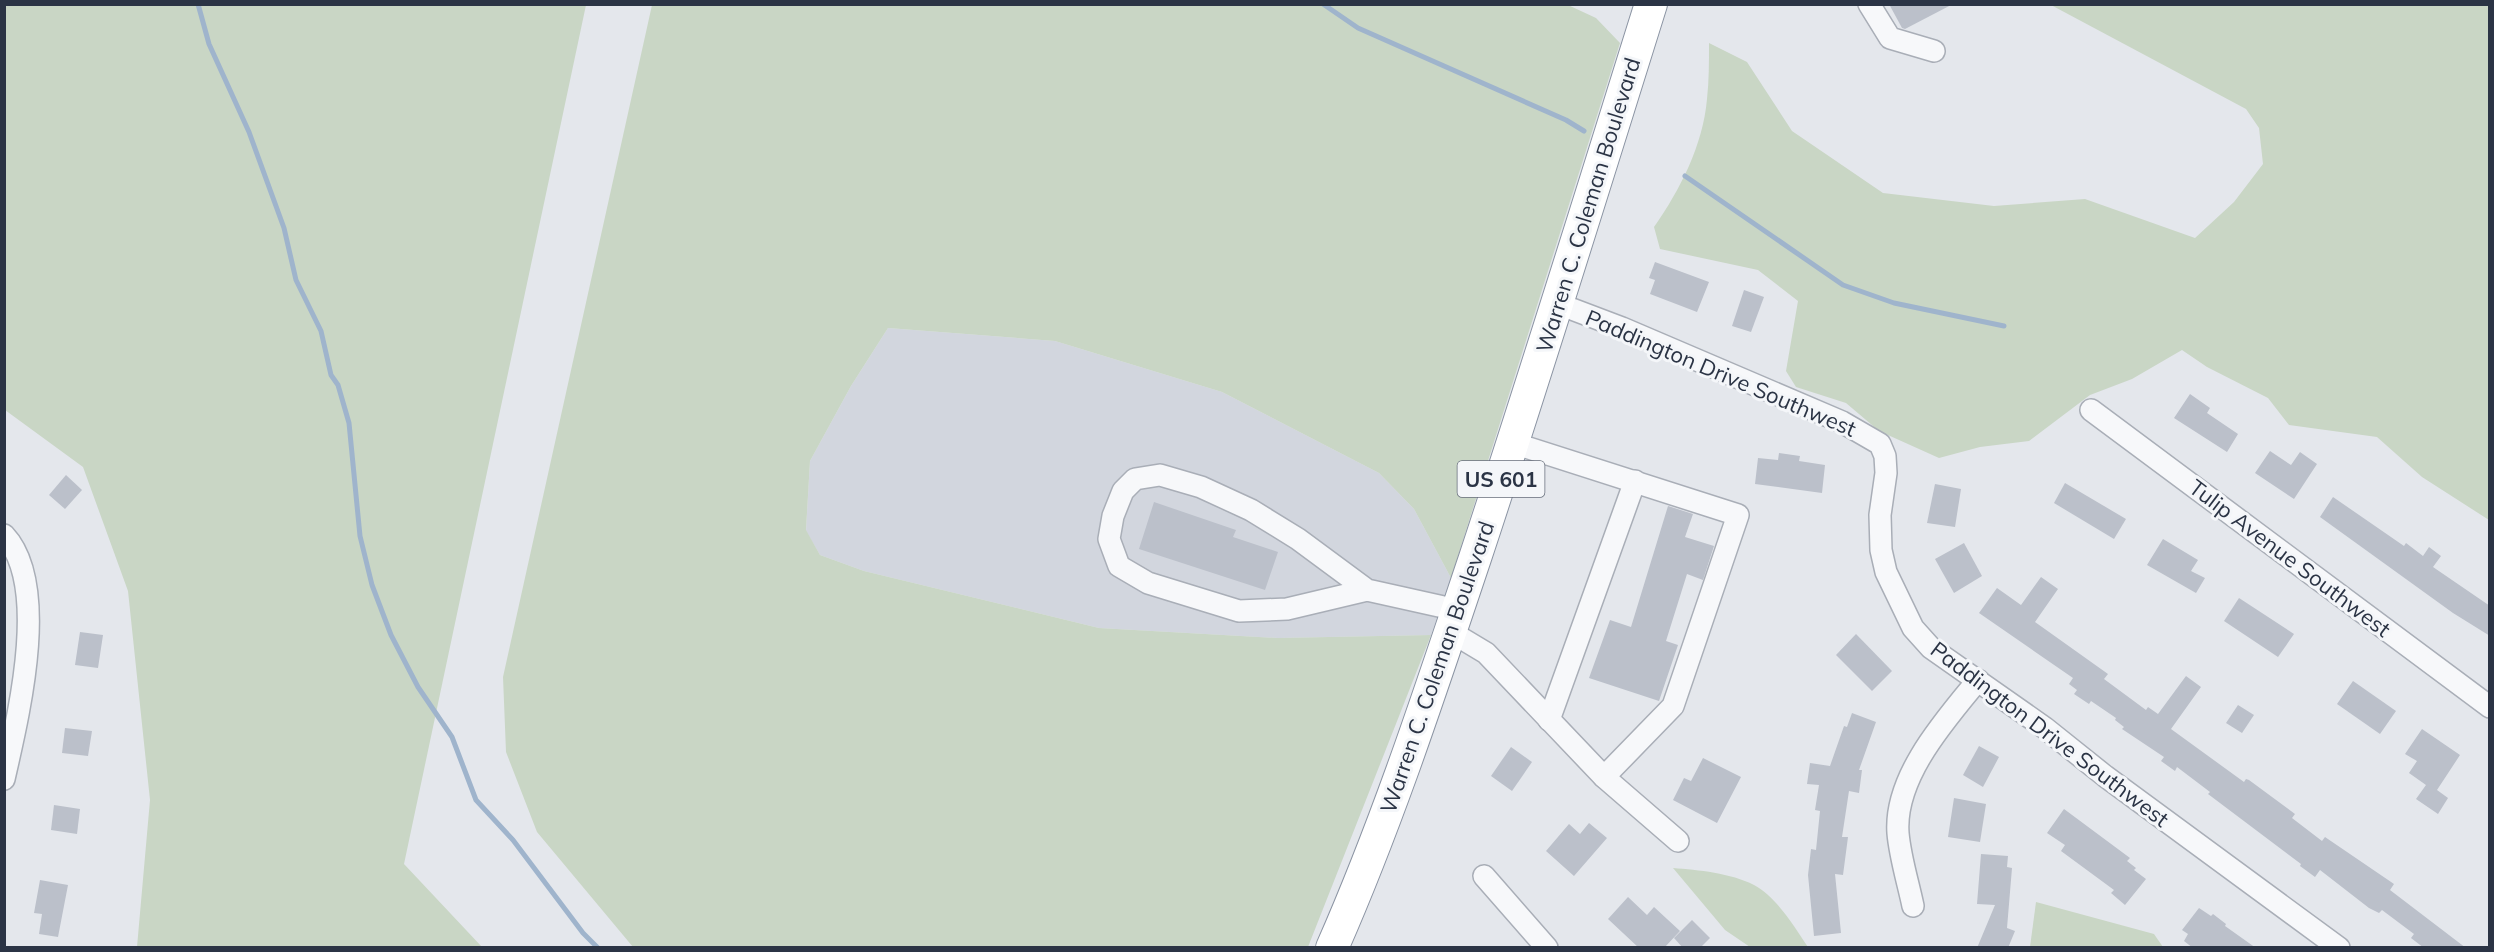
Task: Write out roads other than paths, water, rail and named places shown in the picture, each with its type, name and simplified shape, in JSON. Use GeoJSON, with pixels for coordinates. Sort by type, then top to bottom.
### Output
{"type":"FeatureCollection","features":[{"type":"Feature","properties":{"kind":"highway","name":"Warren C. Coleman Boulevard"},"geometry":{"type":"LineString","coordinates":[[1332,948],[1382,824],[1454,621],[1513,443],[1651,4]]}},
{"type":"Feature","properties":{"kind":"street"},"geometry":{"type":"LineString","coordinates":[[1869,4],[1890,38],[1934,51]]}},
{"type":"Feature","properties":{"kind":"street","name":"Paddington Drive Southwest"},"geometry":{"type":"LineString","coordinates":[[1556,303],[1622,328],[1842,422],[1880,444],[1885,456],[1886,473],[1880,515],[1881,550],[1886,572],[1913,628],[1931,648],[1978,680],[2339,948]]}},
{"type":"Feature","properties":{"kind":"street","name":"Tulip Avenue Southwest"},"geometry":{"type":"LineString","coordinates":[[2091,410],[2490,706]]}},
{"type":"Feature","properties":{"kind":"street"},"geometry":{"type":"LineString","coordinates":[[1513,443],[1736,513],[1738,517],[1673,706],[1604,777]]}},
{"type":"Feature","properties":{"kind":"street"},"geometry":{"type":"LineString","coordinates":[[1367,590],[1287,609],[1239,611],[1148,583],[1119,566],[1109,539],[1113,516],[1123,491],[1135,479],[1160,475],[1201,487],[1251,510],[1298,539],[1367,590],[1454,621],[1604,777],[1678,841]]}},
{"type":"Feature","properties":{"kind":"street"},"geometry":{"type":"LineString","coordinates":[[1549,720],[1635,482]]}},
{"type":"Feature","properties":{"kind":"street"},"geometry":{"type":"LineString","coordinates":[[4,535],[11,541],[27,583],[30,609],[28,642],[4,779]]}},
{"type":"Feature","properties":{"kind":"street"},"geometry":{"type":"LineString","coordinates":[[1913,906],[1898,832],[1901,801],[1912,774],[1940,725],[1978,680]]}},
{"type":"Feature","properties":{"kind":"street"},"geometry":{"type":"LineString","coordinates":[[1484,876],[1547,948]]}},
{"type":"Feature","properties":{"kind":"waterway"},"geometry":{"type":"LineString","coordinates":[[198,4],[209,44],[249,132],[284,228],[296,280],[321,331],[331,375],[338,385],[349,423],[360,536],[372,585],[391,635],[418,687],[452,737],[476,800],[513,840],[583,933],[598,948]]}},
{"type":"Feature","properties":{"kind":"waterway"},"geometry":{"type":"LineString","coordinates":[[1323,4],[1358,28],[1566,120],[1584,131]]}},
{"type":"Feature","properties":{"kind":"waterway"},"geometry":{"type":"LineString","coordinates":[[1685,176],[1843,285],[1894,303],[2004,326]]}}]}
